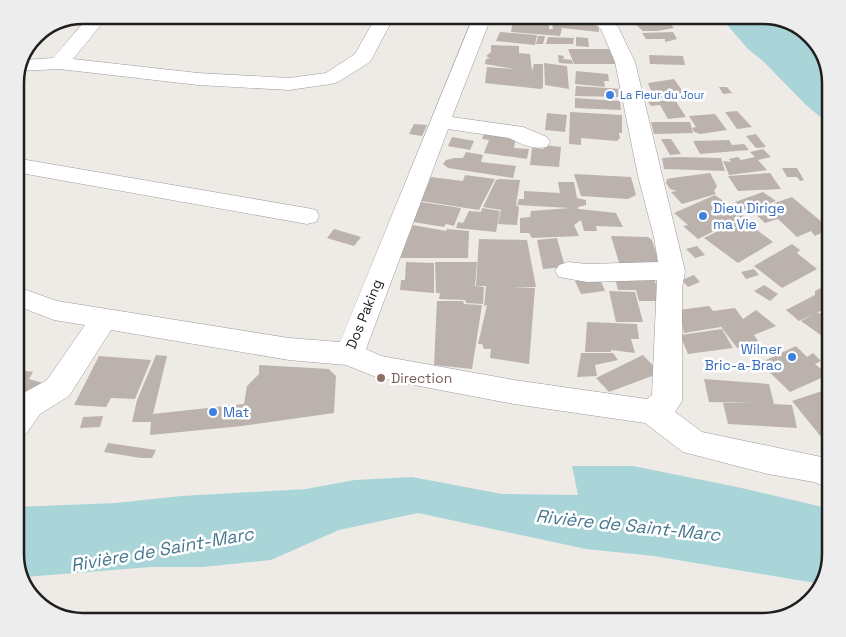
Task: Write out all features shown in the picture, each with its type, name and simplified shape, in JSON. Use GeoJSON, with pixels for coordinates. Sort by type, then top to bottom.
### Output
{"type":"FeatureCollection","features":[{"type":"Feature","properties":{"kind":"street"},"geometry":{"type":"LineString","coordinates":[[59,63],[92,24]]}},
{"type":"Feature","properties":{"kind":"street"},"geometry":{"type":"LineString","coordinates":[[26,66],[59,63],[198,79],[289,84],[331,78],[363,58],[381,24]]}},
{"type":"Feature","properties":{"kind":"street","name":"Dos Paking"},"geometry":{"type":"LineString","coordinates":[[24,298],[54,310],[289,349],[350,354],[408,198],[441,122],[479,24]]}},
{"type":"Feature","properties":{"kind":"street"},"geometry":{"type":"LineString","coordinates":[[606,24],[609,27],[625,62],[649,176],[666,237],[672,271],[669,289],[667,402],[652,412]]}},
{"type":"Feature","properties":{"kind":"street"},"geometry":{"type":"LineString","coordinates":[[441,122],[514,132],[539,142]]}},
{"type":"Feature","properties":{"kind":"street"},"geometry":{"type":"LineString","coordinates":[[24,167],[307,216]]}},
{"type":"Feature","properties":{"kind":"street"},"geometry":{"type":"LineString","coordinates":[[568,271],[587,273],[672,271]]}},
{"type":"Feature","properties":{"kind":"street"},"geometry":{"type":"LineString","coordinates":[[24,412],[29,405],[58,388],[104,318]]}},
{"type":"Feature","properties":{"kind":"street"},"geometry":{"type":"LineString","coordinates":[[350,354],[376,366],[419,375],[514,392],[652,412],[694,443],[822,471]]}},
{"type":"Feature","properties":{"kind":"water"},"geometry":{"type":"Polygon","coordinates":[[[725,24],[771,24],[793,32],[805,41],[816,57],[822,75],[822,118],[806,105],[763,61],[748,49],[725,24]]]}},
{"type":"Feature","properties":{"kind":"water","name":"Rivière de Saint-Marc"},"geometry":{"type":"Polygon","coordinates":[[[572,466],[633,466],[822,507],[822,562],[819,573],[814,583],[654,556],[586,549],[418,513],[339,530],[271,560],[203,567],[151,567],[29,577],[24,558],[24,507],[116,503],[181,496],[306,489],[355,480],[412,477],[502,494],[578,495],[572,466]]]}},
{"type":"Feature","properties":{"kind":"building"},"geometry":{"type":"Polygon","coordinates":[[[549,24],[549,29],[553,29],[552,24],[595,24],[599,28],[599,32],[562,28],[560,36],[511,32],[512,25],[505,25],[549,24]]]}},
{"type":"Feature","properties":{"kind":"building"},"geometry":{"type":"Polygon","coordinates":[[[635,24],[670,24],[674,28],[657,31],[643,31],[635,24]]]}},
{"type":"Feature","properties":{"kind":"building"},"geometry":{"type":"Polygon","coordinates":[[[500,32],[537,35],[535,45],[496,41],[500,32]]]}},
{"type":"Feature","properties":{"kind":"building"},"geometry":{"type":"Polygon","coordinates":[[[673,32],[677,39],[665,42],[665,39],[646,39],[642,33],[673,32]]]}},
{"type":"Feature","properties":{"kind":"building"},"geometry":{"type":"Polygon","coordinates":[[[538,36],[545,36],[543,44],[536,44],[538,36]]]}},
{"type":"Feature","properties":{"kind":"building"},"geometry":{"type":"Polygon","coordinates":[[[548,37],[574,38],[573,44],[546,44],[548,37]]]}},
{"type":"Feature","properties":{"kind":"building"},"geometry":{"type":"Polygon","coordinates":[[[576,37],[588,38],[589,47],[576,46],[576,37]]]}},
{"type":"Feature","properties":{"kind":"building"},"geometry":{"type":"Polygon","coordinates":[[[491,45],[519,46],[519,53],[530,54],[532,71],[534,64],[543,64],[543,87],[541,89],[485,83],[487,67],[515,69],[485,64],[486,59],[490,58],[486,56],[491,52],[491,45]]]}},
{"type":"Feature","properties":{"kind":"building"},"geometry":{"type":"Polygon","coordinates":[[[568,49],[610,49],[612,55],[615,56],[616,64],[574,64],[568,49]]]}},
{"type":"Feature","properties":{"kind":"building"},"geometry":{"type":"Polygon","coordinates":[[[558,55],[564,56],[563,59],[572,60],[573,64],[559,63],[558,55]]]}},
{"type":"Feature","properties":{"kind":"building"},"geometry":{"type":"Polygon","coordinates":[[[649,55],[683,56],[685,65],[650,64],[649,55]]]}},
{"type":"Feature","properties":{"kind":"building"},"geometry":{"type":"Polygon","coordinates":[[[544,63],[567,66],[569,89],[545,85],[544,63]]]}},
{"type":"Feature","properties":{"kind":"building"},"geometry":{"type":"Polygon","coordinates":[[[576,71],[608,74],[609,81],[604,81],[605,87],[575,84],[576,71]]]}},
{"type":"Feature","properties":{"kind":"building"},"geometry":{"type":"Polygon","coordinates":[[[674,79],[686,96],[651,99],[648,94],[651,91],[648,83],[674,79]]]}},
{"type":"Feature","properties":{"kind":"building"},"geometry":{"type":"Polygon","coordinates":[[[576,86],[622,89],[623,97],[575,96],[576,86]]]}},
{"type":"Feature","properties":{"kind":"building"},"geometry":{"type":"Polygon","coordinates":[[[719,87],[727,87],[732,93],[723,94],[719,87]]]}},
{"type":"Feature","properties":{"kind":"building"},"geometry":{"type":"Polygon","coordinates":[[[575,98],[620,101],[621,110],[575,108],[575,98]]]}},
{"type":"Feature","properties":{"kind":"building"},"geometry":{"type":"Polygon","coordinates":[[[675,100],[686,117],[668,119],[660,105],[651,106],[648,102],[675,100]]]}},
{"type":"Feature","properties":{"kind":"building"},"geometry":{"type":"Polygon","coordinates":[[[737,111],[752,127],[737,129],[725,112],[737,111]]]}},
{"type":"Feature","properties":{"kind":"building"},"geometry":{"type":"Polygon","coordinates":[[[570,112],[622,115],[622,133],[619,133],[620,138],[617,141],[581,138],[581,145],[569,144],[570,112]]]}},
{"type":"Feature","properties":{"kind":"building"},"geometry":{"type":"Polygon","coordinates":[[[547,113],[567,115],[565,132],[545,130],[547,113]]]}},
{"type":"Feature","properties":{"kind":"building"},"geometry":{"type":"Polygon","coordinates":[[[715,114],[727,130],[700,134],[694,132],[692,128],[696,127],[689,116],[715,114]]]}},
{"type":"Feature","properties":{"kind":"building"},"geometry":{"type":"Polygon","coordinates":[[[651,122],[690,122],[693,133],[654,134],[651,122]]]}},
{"type":"Feature","properties":{"kind":"building"},"geometry":{"type":"Polygon","coordinates":[[[414,124],[427,125],[422,136],[409,134],[414,124]]]}},
{"type":"Feature","properties":{"kind":"building"},"geometry":{"type":"Polygon","coordinates":[[[485,132],[516,137],[514,148],[529,149],[527,159],[484,153],[489,140],[482,139],[485,132]]]}},
{"type":"Feature","properties":{"kind":"building"},"geometry":{"type":"Polygon","coordinates":[[[756,134],[766,147],[756,148],[746,136],[756,134]]]}},
{"type":"Feature","properties":{"kind":"building"},"geometry":{"type":"Polygon","coordinates":[[[452,137],[474,141],[470,150],[448,146],[452,137]]]}},
{"type":"Feature","properties":{"kind":"building"},"geometry":{"type":"Polygon","coordinates":[[[661,139],[671,139],[681,154],[670,155],[661,139]]]}},
{"type":"Feature","properties":{"kind":"building"},"geometry":{"type":"Polygon","coordinates":[[[729,140],[732,145],[744,144],[749,150],[700,154],[693,141],[729,140]]]}},
{"type":"Feature","properties":{"kind":"building"},"geometry":{"type":"Polygon","coordinates":[[[544,145],[561,147],[559,167],[530,165],[532,148],[544,149],[544,145]]]}},
{"type":"Feature","properties":{"kind":"building"},"geometry":{"type":"Polygon","coordinates":[[[763,149],[771,157],[758,160],[767,170],[729,175],[723,161],[731,162],[729,159],[738,157],[741,160],[755,157],[750,152],[763,149]]]}},
{"type":"Feature","properties":{"kind":"building"},"geometry":{"type":"Polygon","coordinates":[[[466,152],[483,155],[481,162],[516,166],[513,178],[448,168],[443,164],[446,160],[463,158],[466,152]]]}},
{"type":"Feature","properties":{"kind":"building"},"geometry":{"type":"Polygon","coordinates":[[[662,158],[721,158],[725,171],[664,169],[662,158]]]}},
{"type":"Feature","properties":{"kind":"building"},"geometry":{"type":"Polygon","coordinates":[[[782,168],[797,168],[804,180],[800,181],[797,177],[787,177],[782,168]]]}},
{"type":"Feature","properties":{"kind":"building"},"geometry":{"type":"Polygon","coordinates":[[[710,173],[717,186],[714,191],[716,194],[682,204],[671,192],[677,191],[670,189],[666,183],[667,179],[710,173]]]}},
{"type":"Feature","properties":{"kind":"building"},"geometry":{"type":"Polygon","coordinates":[[[770,173],[781,189],[738,191],[728,176],[770,173]]]}},
{"type":"Feature","properties":{"kind":"building"},"geometry":{"type":"Polygon","coordinates":[[[574,174],[631,177],[636,195],[628,199],[581,196],[574,174]]]}},
{"type":"Feature","properties":{"kind":"building"},"geometry":{"type":"Polygon","coordinates":[[[465,175],[495,179],[479,210],[421,201],[431,177],[463,181],[465,175]]]}},
{"type":"Feature","properties":{"kind":"building"},"geometry":{"type":"Polygon","coordinates":[[[496,180],[520,180],[516,205],[519,207],[517,225],[498,224],[501,210],[483,207],[496,180]]]}},
{"type":"Feature","properties":{"kind":"building"},"geometry":{"type":"Polygon","coordinates":[[[558,182],[574,182],[577,198],[586,200],[586,205],[578,207],[578,209],[616,213],[623,227],[596,226],[597,231],[584,231],[581,220],[574,225],[579,236],[532,238],[529,233],[520,233],[520,218],[530,217],[531,211],[570,208],[517,205],[519,199],[524,199],[524,191],[560,193],[558,182]]]}},
{"type":"Feature","properties":{"kind":"building"},"geometry":{"type":"Polygon","coordinates":[[[763,192],[776,201],[748,212],[735,202],[763,192]]]}},
{"type":"Feature","properties":{"kind":"building"},"geometry":{"type":"Polygon","coordinates":[[[715,195],[744,216],[698,239],[683,226],[688,225],[674,213],[715,195]]]}},
{"type":"Feature","properties":{"kind":"building"},"geometry":{"type":"Polygon","coordinates":[[[792,197],[822,222],[822,233],[815,236],[811,231],[797,237],[778,219],[765,223],[752,211],[792,197]]]}},
{"type":"Feature","properties":{"kind":"building"},"geometry":{"type":"Polygon","coordinates":[[[421,202],[461,208],[454,226],[446,224],[444,227],[413,222],[421,202]]]}},
{"type":"Feature","properties":{"kind":"building"},"geometry":{"type":"Polygon","coordinates":[[[482,208],[500,211],[496,232],[456,228],[458,222],[463,223],[469,211],[481,212],[482,208]]]}},
{"type":"Feature","properties":{"kind":"building"},"geometry":{"type":"Polygon","coordinates":[[[742,219],[773,242],[738,263],[704,238],[742,219]]]}},
{"type":"Feature","properties":{"kind":"building"},"geometry":{"type":"Polygon","coordinates":[[[413,225],[446,231],[447,229],[469,231],[468,258],[400,258],[413,225]]]}},
{"type":"Feature","properties":{"kind":"building"},"geometry":{"type":"Polygon","coordinates":[[[334,229],[361,237],[354,246],[327,238],[334,229]]]}},
{"type":"Feature","properties":{"kind":"building"},"geometry":{"type":"Polygon","coordinates":[[[611,236],[648,237],[652,240],[658,258],[657,265],[620,266],[611,236]]]}},
{"type":"Feature","properties":{"kind":"building"},"geometry":{"type":"Polygon","coordinates":[[[557,238],[565,267],[543,269],[537,240],[557,238]]]}},
{"type":"Feature","properties":{"kind":"building"},"geometry":{"type":"Polygon","coordinates":[[[479,239],[527,240],[536,287],[512,288],[535,288],[529,364],[490,358],[491,349],[484,349],[482,344],[478,344],[487,305],[484,306],[486,286],[476,286],[479,239]]]}},
{"type":"Feature","properties":{"kind":"building"},"geometry":{"type":"Polygon","coordinates":[[[792,244],[800,250],[797,253],[817,269],[782,288],[754,266],[792,244]]]}},
{"type":"Feature","properties":{"kind":"building"},"geometry":{"type":"Polygon","coordinates":[[[697,246],[705,255],[695,258],[686,249],[697,246]]]}},
{"type":"Feature","properties":{"kind":"building"},"geometry":{"type":"Polygon","coordinates":[[[406,262],[434,263],[434,293],[400,290],[401,280],[405,280],[406,262]]]}},
{"type":"Feature","properties":{"kind":"building"},"geometry":{"type":"Polygon","coordinates":[[[435,262],[477,262],[475,286],[484,287],[483,304],[466,303],[465,300],[439,299],[440,293],[436,293],[435,262]]]}},
{"type":"Feature","properties":{"kind":"building"},"geometry":{"type":"Polygon","coordinates":[[[754,269],[759,275],[746,279],[741,272],[754,269]]]}},
{"type":"Feature","properties":{"kind":"building"},"geometry":{"type":"Polygon","coordinates":[[[694,275],[700,282],[688,287],[682,280],[694,275]]]}},
{"type":"Feature","properties":{"kind":"building"},"geometry":{"type":"Polygon","coordinates":[[[653,277],[663,301],[639,301],[636,290],[618,290],[615,278],[653,277]]]}},
{"type":"Feature","properties":{"kind":"building"},"geometry":{"type":"Polygon","coordinates":[[[600,279],[605,291],[581,294],[575,281],[600,279]]]}},
{"type":"Feature","properties":{"kind":"building"},"geometry":{"type":"Polygon","coordinates":[[[764,285],[778,294],[770,301],[754,291],[764,285]]]}},
{"type":"Feature","properties":{"kind":"building"},"geometry":{"type":"Polygon","coordinates":[[[822,288],[822,310],[799,321],[786,310],[815,295],[815,291],[822,288]]]}},
{"type":"Feature","properties":{"kind":"building"},"geometry":{"type":"Polygon","coordinates":[[[609,291],[635,292],[643,322],[616,322],[609,291]]]}},
{"type":"Feature","properties":{"kind":"building"},"geometry":{"type":"Polygon","coordinates":[[[437,301],[463,301],[464,304],[482,305],[472,369],[434,365],[437,301]]]}},
{"type":"Feature","properties":{"kind":"building"},"geometry":{"type":"Polygon","coordinates":[[[709,306],[713,311],[735,308],[743,319],[756,310],[776,326],[754,335],[758,341],[737,348],[719,324],[721,327],[684,333],[679,310],[709,306]]]}},
{"type":"Feature","properties":{"kind":"building"},"geometry":{"type":"Polygon","coordinates":[[[817,312],[822,314],[822,336],[801,321],[817,312]]]}},
{"type":"Feature","properties":{"kind":"building"},"geometry":{"type":"Polygon","coordinates":[[[587,322],[637,324],[639,339],[631,339],[635,353],[611,350],[611,352],[585,352],[587,322]]]}},
{"type":"Feature","properties":{"kind":"building"},"geometry":{"type":"Polygon","coordinates":[[[722,329],[733,348],[688,354],[680,335],[722,329]]]}},
{"type":"Feature","properties":{"kind":"building"},"geometry":{"type":"Polygon","coordinates":[[[796,346],[807,357],[813,353],[821,361],[815,364],[822,370],[822,378],[790,392],[760,363],[796,346]]]}},
{"type":"Feature","properties":{"kind":"building"},"geometry":{"type":"Polygon","coordinates":[[[581,353],[613,353],[618,360],[595,365],[597,376],[577,377],[581,353]]]}},
{"type":"Feature","properties":{"kind":"building"},"geometry":{"type":"Polygon","coordinates":[[[156,355],[167,356],[153,414],[244,404],[247,386],[259,374],[259,365],[329,369],[336,376],[334,413],[242,426],[150,435],[151,422],[132,422],[137,400],[156,355]]]}},
{"type":"Feature","properties":{"kind":"building"},"geometry":{"type":"Polygon","coordinates":[[[643,355],[660,373],[609,392],[596,378],[643,355]]]}},
{"type":"Feature","properties":{"kind":"building"},"geometry":{"type":"Polygon","coordinates":[[[99,356],[151,360],[135,399],[111,398],[106,407],[74,405],[99,356]]]}},
{"type":"Feature","properties":{"kind":"building"},"geometry":{"type":"Polygon","coordinates":[[[24,370],[33,372],[29,379],[43,383],[36,392],[24,391],[24,370]]]}},
{"type":"Feature","properties":{"kind":"building"},"geometry":{"type":"Polygon","coordinates":[[[704,379],[769,384],[774,404],[792,405],[797,428],[728,424],[723,403],[755,403],[709,402],[704,379]]]}},
{"type":"Feature","properties":{"kind":"building"},"geometry":{"type":"Polygon","coordinates":[[[822,391],[822,438],[792,401],[822,391]]]}},
{"type":"Feature","properties":{"kind":"building"},"geometry":{"type":"Polygon","coordinates":[[[103,416],[100,427],[80,428],[83,417],[103,416]]]}},
{"type":"Feature","properties":{"kind":"building"},"geometry":{"type":"Polygon","coordinates":[[[108,443],[156,450],[152,458],[141,458],[104,452],[108,443]]]}},
{"type":"Feature","properties":{"kind":"place","name":"La Fleur du Jour"},"geometry":{"type":"Point","coordinates":[610,95]}},
{"type":"Feature","properties":{"kind":"place","name":"Dieu Dirige ma Vie"},"geometry":{"type":"Point","coordinates":[703,216]}},
{"type":"Feature","properties":{"kind":"place","name":"Wilner Bric-a-Brac"},"geometry":{"type":"Point","coordinates":[792,357]}},
{"type":"Feature","properties":{"kind":"place","name":"Direction"},"geometry":{"type":"Point","coordinates":[381,378]}},
{"type":"Feature","properties":{"kind":"place","name":"Mat"},"geometry":{"type":"Point","coordinates":[213,412]}}]}
